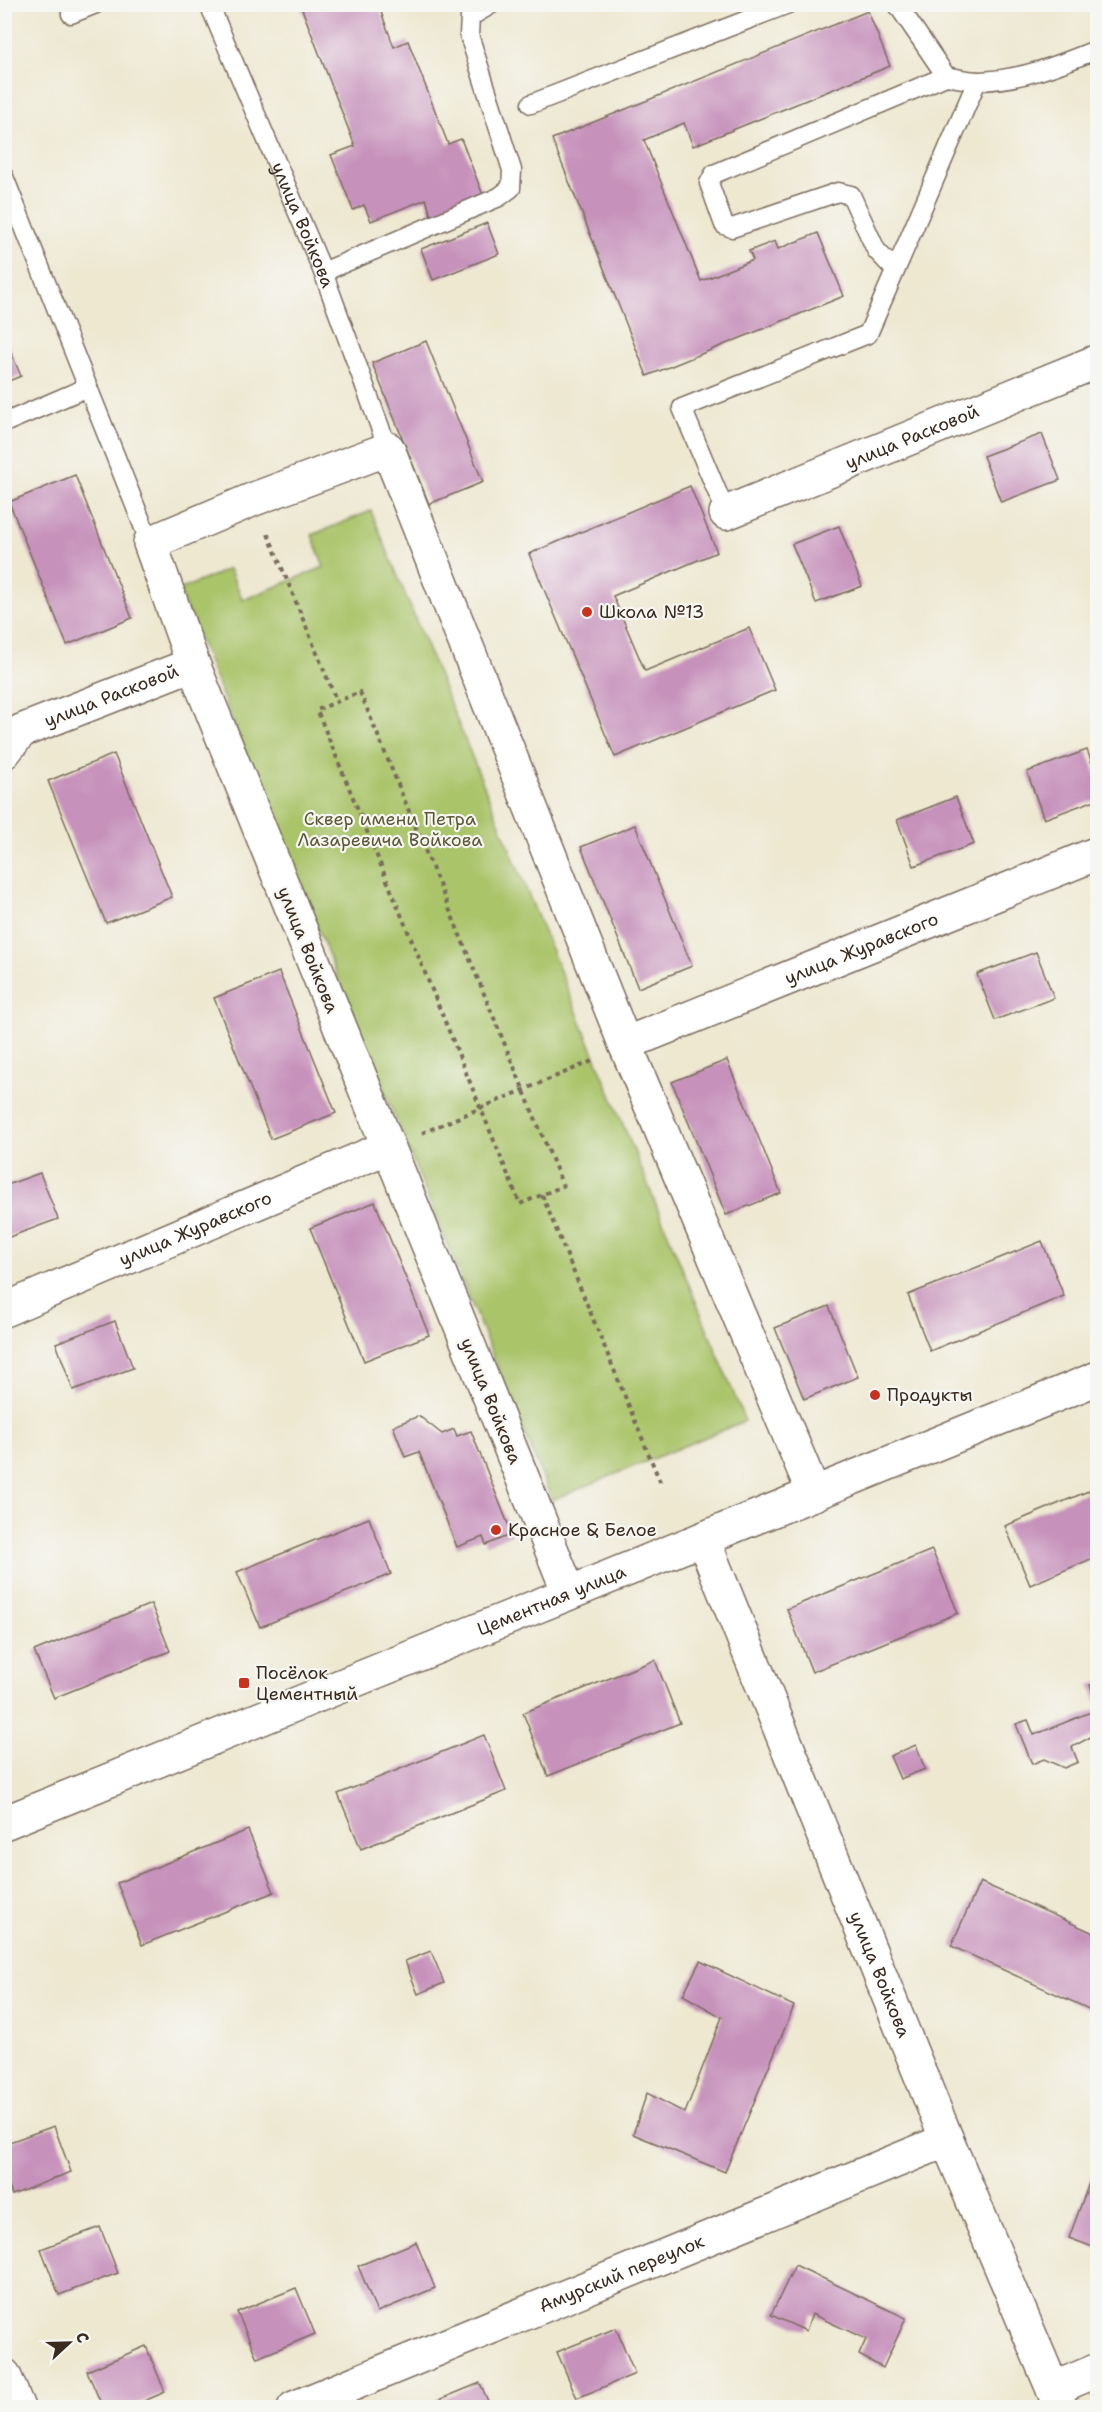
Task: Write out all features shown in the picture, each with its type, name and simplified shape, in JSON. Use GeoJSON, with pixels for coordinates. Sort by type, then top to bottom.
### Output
{"type":"FeatureCollection","features":[{"type":"Feature","properties":{"kind":"street","name":"улица Расковой"},"geometry":{"type":"LineString","coordinates":[[726,513],[1098,361]]}},
{"type":"Feature","properties":{"kind":"street"},"geometry":{"type":"LineString","coordinates":[[150,543],[254,499],[388,448]]}},
{"type":"Feature","properties":{"kind":"street","name":"улица Войкова"},"geometry":{"type":"LineString","coordinates":[[388,448],[625,1044],[814,1494]]}},
{"type":"Feature","properties":{"kind":"street","name":"улица Войкова"},"geometry":{"type":"LineString","coordinates":[[150,543],[193,664],[569,1593]]}},
{"type":"Feature","properties":{"kind":"street","name":"улица Расковой"},"geometry":{"type":"LineString","coordinates":[[4,752],[21,730],[193,664]]}},
{"type":"Feature","properties":{"kind":"street","name":"улица Журавского"},"geometry":{"type":"LineString","coordinates":[[625,1044],[1098,853]]}},
{"type":"Feature","properties":{"kind":"street","name":"улица Журавского"},"geometry":{"type":"LineString","coordinates":[[4,1310],[388,1147]]}},
{"type":"Feature","properties":{"kind":"street","name":"Цементная улица"},"geometry":{"type":"LineString","coordinates":[[4,1823],[1098,1378]]}},
{"type":"Feature","properties":{"kind":"street","name":"улица Войкова"},"geometry":{"type":"LineString","coordinates":[[703,1539],[947,2140],[1057,2398]]}},
{"type":"Feature","properties":{"kind":"street","name":"Амурский переулок"},"geometry":{"type":"LineString","coordinates":[[294,2408],[947,2140]]}},
{"type":"Feature","properties":{"kind":"street"},"geometry":{"type":"LineString","coordinates":[[1057,2398],[1098,2370]]}},
{"type":"Feature","properties":{"kind":"street"},"geometry":{"type":"LineString","coordinates":[[4,2375],[18,2408]]}},
{"type":"Feature","properties":{"kind":"lane"},"geometry":{"type":"LineString","coordinates":[[71,14],[96,4]]}},
{"type":"Feature","properties":{"kind":"lane","name":"улица Войкова"},"geometry":{"type":"LineString","coordinates":[[209,4],[323,272],[388,448]]}},
{"type":"Feature","properties":{"kind":"lane"},"geometry":{"type":"LineString","coordinates":[[323,272],[499,197],[511,188],[512,170],[469,35],[470,17],[492,4]]}},
{"type":"Feature","properties":{"kind":"lane"},"geometry":{"type":"LineString","coordinates":[[531,104],[788,4]]}},
{"type":"Feature","properties":{"kind":"lane"},"geometry":{"type":"LineString","coordinates":[[897,4],[946,76]]}},
{"type":"Feature","properties":{"kind":"lane"},"geometry":{"type":"LineString","coordinates":[[895,270],[876,250],[851,195],[838,192],[732,228],[724,225],[709,183],[714,174],[946,76],[977,81],[1019,77],[1057,66],[1098,49]]}},
{"type":"Feature","properties":{"kind":"lane"},"geometry":{"type":"LineString","coordinates":[[726,513],[682,408],[868,334],[977,81]]}},
{"type":"Feature","properties":{"kind":"lane"},"geometry":{"type":"LineString","coordinates":[[4,177],[150,543]]}},
{"type":"Feature","properties":{"kind":"lane"},"geometry":{"type":"LineString","coordinates":[[4,423],[88,387]]}},
{"type":"Feature","properties":{"kind":"path"},"geometry":{"type":"LineString","coordinates":[[254,499],[337,702]]}},
{"type":"Feature","properties":{"kind":"path"},"geometry":{"type":"LineString","coordinates":[[360,693],[524,1090],[563,1185],[520,1203],[317,711],[360,693]]}},
{"type":"Feature","properties":{"kind":"path"},"geometry":{"type":"LineString","coordinates":[[388,1147],[597,1059],[625,1044]]}},
{"type":"Feature","properties":{"kind":"path"},"geometry":{"type":"LineString","coordinates":[[542,1195],[661,1484]]}},
{"type":"Feature","properties":{"kind":"green space","name":"Сквер имени Петра Лазаревича Войкова"},"geometry":{"type":"Polygon","coordinates":[[[371,511],[745,1421],[552,1500],[179,590],[229,569],[243,600],[324,567],[312,535],[371,511]]]}},
{"type":"Feature","properties":{"kind":"building"},"geometry":{"type":"Polygon","coordinates":[[[300,4],[378,4],[394,47],[408,41],[448,144],[461,139],[483,195],[431,216],[426,199],[371,221],[364,205],[353,210],[331,155],[355,146],[300,4]]]}},
{"type":"Feature","properties":{"kind":"building"},"geometry":{"type":"Polygon","coordinates":[[[868,11],[890,66],[693,146],[684,123],[644,140],[701,281],[753,260],[749,251],[775,241],[778,249],[818,233],[844,296],[647,376],[552,139],[868,11]]]}},
{"type":"Feature","properties":{"kind":"building"},"geometry":{"type":"Polygon","coordinates":[[[487,223],[499,254],[433,280],[421,249],[487,223]]]}},
{"type":"Feature","properties":{"kind":"building"},"geometry":{"type":"Polygon","coordinates":[[[4,336],[21,376],[4,383],[4,336]]]}},
{"type":"Feature","properties":{"kind":"building"},"geometry":{"type":"Polygon","coordinates":[[[426,341],[483,482],[429,504],[372,363],[426,341]]]}},
{"type":"Feature","properties":{"kind":"building"},"geometry":{"type":"Polygon","coordinates":[[[1042,434],[1060,480],[1001,502],[983,456],[1042,434]]]}},
{"type":"Feature","properties":{"kind":"building"},"geometry":{"type":"Polygon","coordinates":[[[75,475],[132,618],[67,645],[9,502],[75,475]]]}},
{"type":"Feature","properties":{"kind":"building","name":"Школа №13"},"geometry":{"type":"Polygon","coordinates":[[[690,486],[717,552],[613,596],[645,671],[749,628],[775,690],[615,757],[529,554],[690,486]]]}},
{"type":"Feature","properties":{"kind":"building"},"geometry":{"type":"Polygon","coordinates":[[[839,526],[862,586],[816,603],[792,544],[839,526]]]}},
{"type":"Feature","properties":{"kind":"building"},"geometry":{"type":"Polygon","coordinates":[[[1087,750],[1098,779],[1098,799],[1044,819],[1027,772],[1087,750]]]}},
{"type":"Feature","properties":{"kind":"building"},"geometry":{"type":"Polygon","coordinates":[[[114,754],[172,897],[106,923],[48,781],[114,754]]]}},
{"type":"Feature","properties":{"kind":"building"},"geometry":{"type":"Polygon","coordinates":[[[956,797],[974,844],[914,866],[897,820],[956,797]]]}},
{"type":"Feature","properties":{"kind":"building"},"geometry":{"type":"Polygon","coordinates":[[[635,825],[692,966],[638,988],[581,847],[635,825]]]}},
{"type":"Feature","properties":{"kind":"building"},"geometry":{"type":"Polygon","coordinates":[[[1036,952],[1054,998],[995,1020],[977,974],[1036,952]]]}},
{"type":"Feature","properties":{"kind":"building"},"geometry":{"type":"Polygon","coordinates":[[[279,972],[336,1113],[271,1139],[214,998],[279,972]]]}},
{"type":"Feature","properties":{"kind":"building"},"geometry":{"type":"Polygon","coordinates":[[[727,1060],[781,1193],[726,1215],[672,1082],[727,1060]]]}},
{"type":"Feature","properties":{"kind":"building"},"geometry":{"type":"Polygon","coordinates":[[[40,1173],[58,1219],[4,1239],[4,1186],[40,1173]]]}},
{"type":"Feature","properties":{"kind":"building"},"geometry":{"type":"Polygon","coordinates":[[[375,1202],[429,1335],[364,1361],[310,1228],[375,1202]]]}},
{"type":"Feature","properties":{"kind":"building"},"geometry":{"type":"Polygon","coordinates":[[[1042,1241],[1064,1296],[930,1351],[908,1295],[1042,1241]]]}},
{"type":"Feature","properties":{"kind":"building"},"geometry":{"type":"Polygon","coordinates":[[[829,1306],[858,1377],[804,1399],[775,1328],[829,1306]]]}},
{"type":"Feature","properties":{"kind":"building"},"geometry":{"type":"Polygon","coordinates":[[[115,1321],[133,1368],[73,1390],[56,1343],[115,1321]]]}},
{"type":"Feature","properties":{"kind":"building"},"geometry":{"type":"Polygon","coordinates":[[[419,1416],[442,1434],[454,1429],[457,1436],[471,1431],[512,1534],[486,1545],[483,1537],[457,1547],[419,1452],[405,1457],[393,1426],[419,1416]]]}},
{"type":"Feature","properties":{"kind":"building"},"geometry":{"type":"Polygon","coordinates":[[[1098,1487],[1098,1556],[1030,1585],[1005,1526],[1098,1487]]]}},
{"type":"Feature","properties":{"kind":"building"},"geometry":{"type":"Polygon","coordinates":[[[369,1518],[391,1574],[260,1627],[237,1572],[369,1518]]]}},
{"type":"Feature","properties":{"kind":"building"},"geometry":{"type":"Polygon","coordinates":[[[932,1550],[958,1613],[812,1672],[787,1609],[932,1550]]]}},
{"type":"Feature","properties":{"kind":"building"},"geometry":{"type":"Polygon","coordinates":[[[151,1604],[170,1651],[54,1698],[34,1651],[151,1604]]]}},
{"type":"Feature","properties":{"kind":"building"},"geometry":{"type":"Polygon","coordinates":[[[655,1660],[680,1723],[548,1776],[523,1713],[655,1660]]]}},
{"type":"Feature","properties":{"kind":"building"},"geometry":{"type":"Polygon","coordinates":[[[1098,1682],[1098,1703],[1097,1703],[1090,1685],[1098,1682]]]}},
{"type":"Feature","properties":{"kind":"building"},"geometry":{"type":"Polygon","coordinates":[[[1098,1709],[1098,1733],[1072,1747],[1078,1762],[1064,1768],[1044,1759],[1032,1764],[1016,1724],[1028,1720],[1034,1735],[1098,1709]]]}},
{"type":"Feature","properties":{"kind":"building"},"geometry":{"type":"Polygon","coordinates":[[[484,1735],[506,1791],[361,1849],[338,1794],[484,1735]]]}},
{"type":"Feature","properties":{"kind":"building"},"geometry":{"type":"Polygon","coordinates":[[[916,1745],[925,1769],[900,1779],[890,1756],[916,1745]]]}},
{"type":"Feature","properties":{"kind":"building"},"geometry":{"type":"Polygon","coordinates":[[[248,1830],[274,1892],[142,1945],[117,1883],[248,1830]]]}},
{"type":"Feature","properties":{"kind":"building"},"geometry":{"type":"Polygon","coordinates":[[[980,1882],[1098,1935],[1098,1998],[1093,2011],[951,1946],[980,1882]]]}},
{"type":"Feature","properties":{"kind":"building"},"geometry":{"type":"Polygon","coordinates":[[[431,1951],[444,1983],[418,1994],[405,1961],[431,1951]]]}},
{"type":"Feature","properties":{"kind":"building"},"geometry":{"type":"Polygon","coordinates":[[[700,1961],[794,2006],[725,2172],[633,2134],[647,2093],[685,2113],[722,2017],[683,1995],[700,1961]]]}},
{"type":"Feature","properties":{"kind":"building"},"geometry":{"type":"Polygon","coordinates":[[[54,2126],[71,2172],[12,2195],[4,2175],[4,2144],[54,2126]]]}},
{"type":"Feature","properties":{"kind":"building"},"geometry":{"type":"Polygon","coordinates":[[[1098,2161],[1098,2249],[1069,2238],[1098,2161]]]}},
{"type":"Feature","properties":{"kind":"building"},"geometry":{"type":"Polygon","coordinates":[[[100,2227],[118,2273],[59,2295],[41,2249],[100,2227]]]}},
{"type":"Feature","properties":{"kind":"building"},"geometry":{"type":"Polygon","coordinates":[[[416,2242],[435,2288],[377,2312],[358,2266],[416,2242]]]}},
{"type":"Feature","properties":{"kind":"building"},"geometry":{"type":"Polygon","coordinates":[[[795,2265],[906,2318],[883,2368],[859,2355],[866,2339],[812,2314],[806,2331],[771,2315],[795,2265]]]}},
{"type":"Feature","properties":{"kind":"building"},"geometry":{"type":"Polygon","coordinates":[[[296,2288],[315,2334],[257,2358],[237,2312],[296,2288]]]}},
{"type":"Feature","properties":{"kind":"building"},"geometry":{"type":"Polygon","coordinates":[[[616,2328],[635,2374],[577,2398],[557,2352],[616,2328]]]}},
{"type":"Feature","properties":{"kind":"building"},"geometry":{"type":"Polygon","coordinates":[[[146,2346],[165,2392],[128,2408],[103,2408],[87,2371],[146,2346]]]}},
{"type":"Feature","properties":{"kind":"building"},"geometry":{"type":"Polygon","coordinates":[[[480,2383],[491,2408],[421,2408],[421,2407],[480,2383]]]}},
{"type":"Feature","properties":{"kind":"place","name":"Школа №13"},"geometry":{"type":"Point","coordinates":[587,612]}},
{"type":"Feature","properties":{"kind":"place","name":"Продукты"},"geometry":{"type":"Point","coordinates":[875,1395]}},
{"type":"Feature","properties":{"kind":"place","name":"Красное & Белое"},"geometry":{"type":"Point","coordinates":[496,1530]}},
{"type":"Feature","properties":{"kind":"place","name":"Посёлок Цементный"},"geometry":{"type":"Point","coordinates":[244,1683]}}]}
